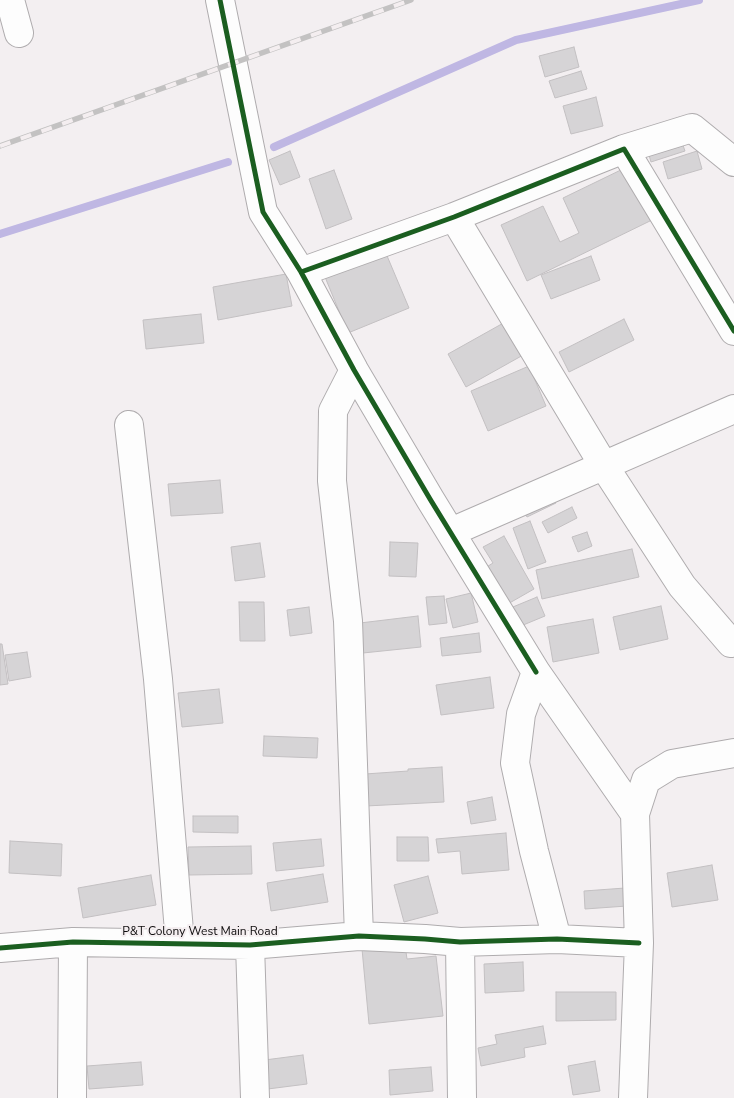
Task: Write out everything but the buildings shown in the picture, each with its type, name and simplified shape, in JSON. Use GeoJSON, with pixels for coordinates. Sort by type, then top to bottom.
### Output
{"type":"FeatureCollection","features":[{"type":"Feature","properties":{"kind":"street"},"geometry":{"type":"LineString","coordinates":[[10,0],[19,33]]}},
{"type":"Feature","properties":{"kind":"street"},"geometry":{"type":"LineString","coordinates":[[220,0],[263,212],[301,272],[354,370],[536,672],[635,814]]}},
{"type":"Feature","properties":{"kind":"street"},"geometry":{"type":"LineString","coordinates":[[301,272],[454,217],[624,150],[692,128],[734,162]]}},
{"type":"Feature","properties":{"kind":"street"},"geometry":{"type":"LineString","coordinates":[[624,150],[734,331]]}},
{"type":"Feature","properties":{"kind":"street"},"geometry":{"type":"LineString","coordinates":[[454,217],[604,466],[682,586],[731,643]]}},
{"type":"Feature","properties":{"kind":"street"},"geometry":{"type":"LineString","coordinates":[[354,370],[333,411],[332,481],[348,621],[359,936]]}},
{"type":"Feature","properties":{"kind":"street"},"geometry":{"type":"LineString","coordinates":[[451,532],[734,409]]}},
{"type":"Feature","properties":{"kind":"street"},"geometry":{"type":"LineString","coordinates":[[129,425],[158,679],[180,943]]}},
{"type":"Feature","properties":{"kind":"street"},"geometry":{"type":"LineString","coordinates":[[536,672],[521,714],[515,763],[534,851],[557,939]]}},
{"type":"Feature","properties":{"kind":"street"},"geometry":{"type":"LineString","coordinates":[[633,1098],[639,943],[635,814],[646,780],[655,774],[672,764],[734,753]]}},
{"type":"Feature","properties":{"kind":"street","name":"P&T Colony West Main Road"},"geometry":{"type":"LineString","coordinates":[[0,948],[72,942],[250,945],[359,936],[460,942],[557,939],[639,943]]}},
{"type":"Feature","properties":{"kind":"street"},"geometry":{"type":"LineString","coordinates":[[72,942],[72,1098]]}},
{"type":"Feature","properties":{"kind":"street"},"geometry":{"type":"LineString","coordinates":[[460,942],[462,1098]]}},
{"type":"Feature","properties":{"kind":"street"},"geometry":{"type":"LineString","coordinates":[[250,945],[255,1098]]}},
{"type":"Feature","properties":{"kind":"waterway"},"geometry":{"type":"LineString","coordinates":[[274,147],[516,40],[699,0]]}},
{"type":"Feature","properties":{"kind":"waterway"},"geometry":{"type":"LineString","coordinates":[[0,234],[228,162]]}},
{"type":"Feature","properties":{"kind":"railway"},"geometry":{"type":"LineString","coordinates":[[0,146],[411,0]]}},
{"type":"Feature","properties":{"kind":"cycle path"},"geometry":{"type":"LineString","coordinates":[[220,0],[263,212],[301,272],[354,370],[430,499],[536,672]]}},
{"type":"Feature","properties":{"kind":"cycle path"},"geometry":{"type":"LineString","coordinates":[[301,272],[454,217],[624,149],[734,331]]}},
{"type":"Feature","properties":{"kind":"cycle path"},"geometry":{"type":"LineString","coordinates":[[0,948],[73,942],[250,945],[359,936],[460,942],[557,939],[639,943]]}}]}
